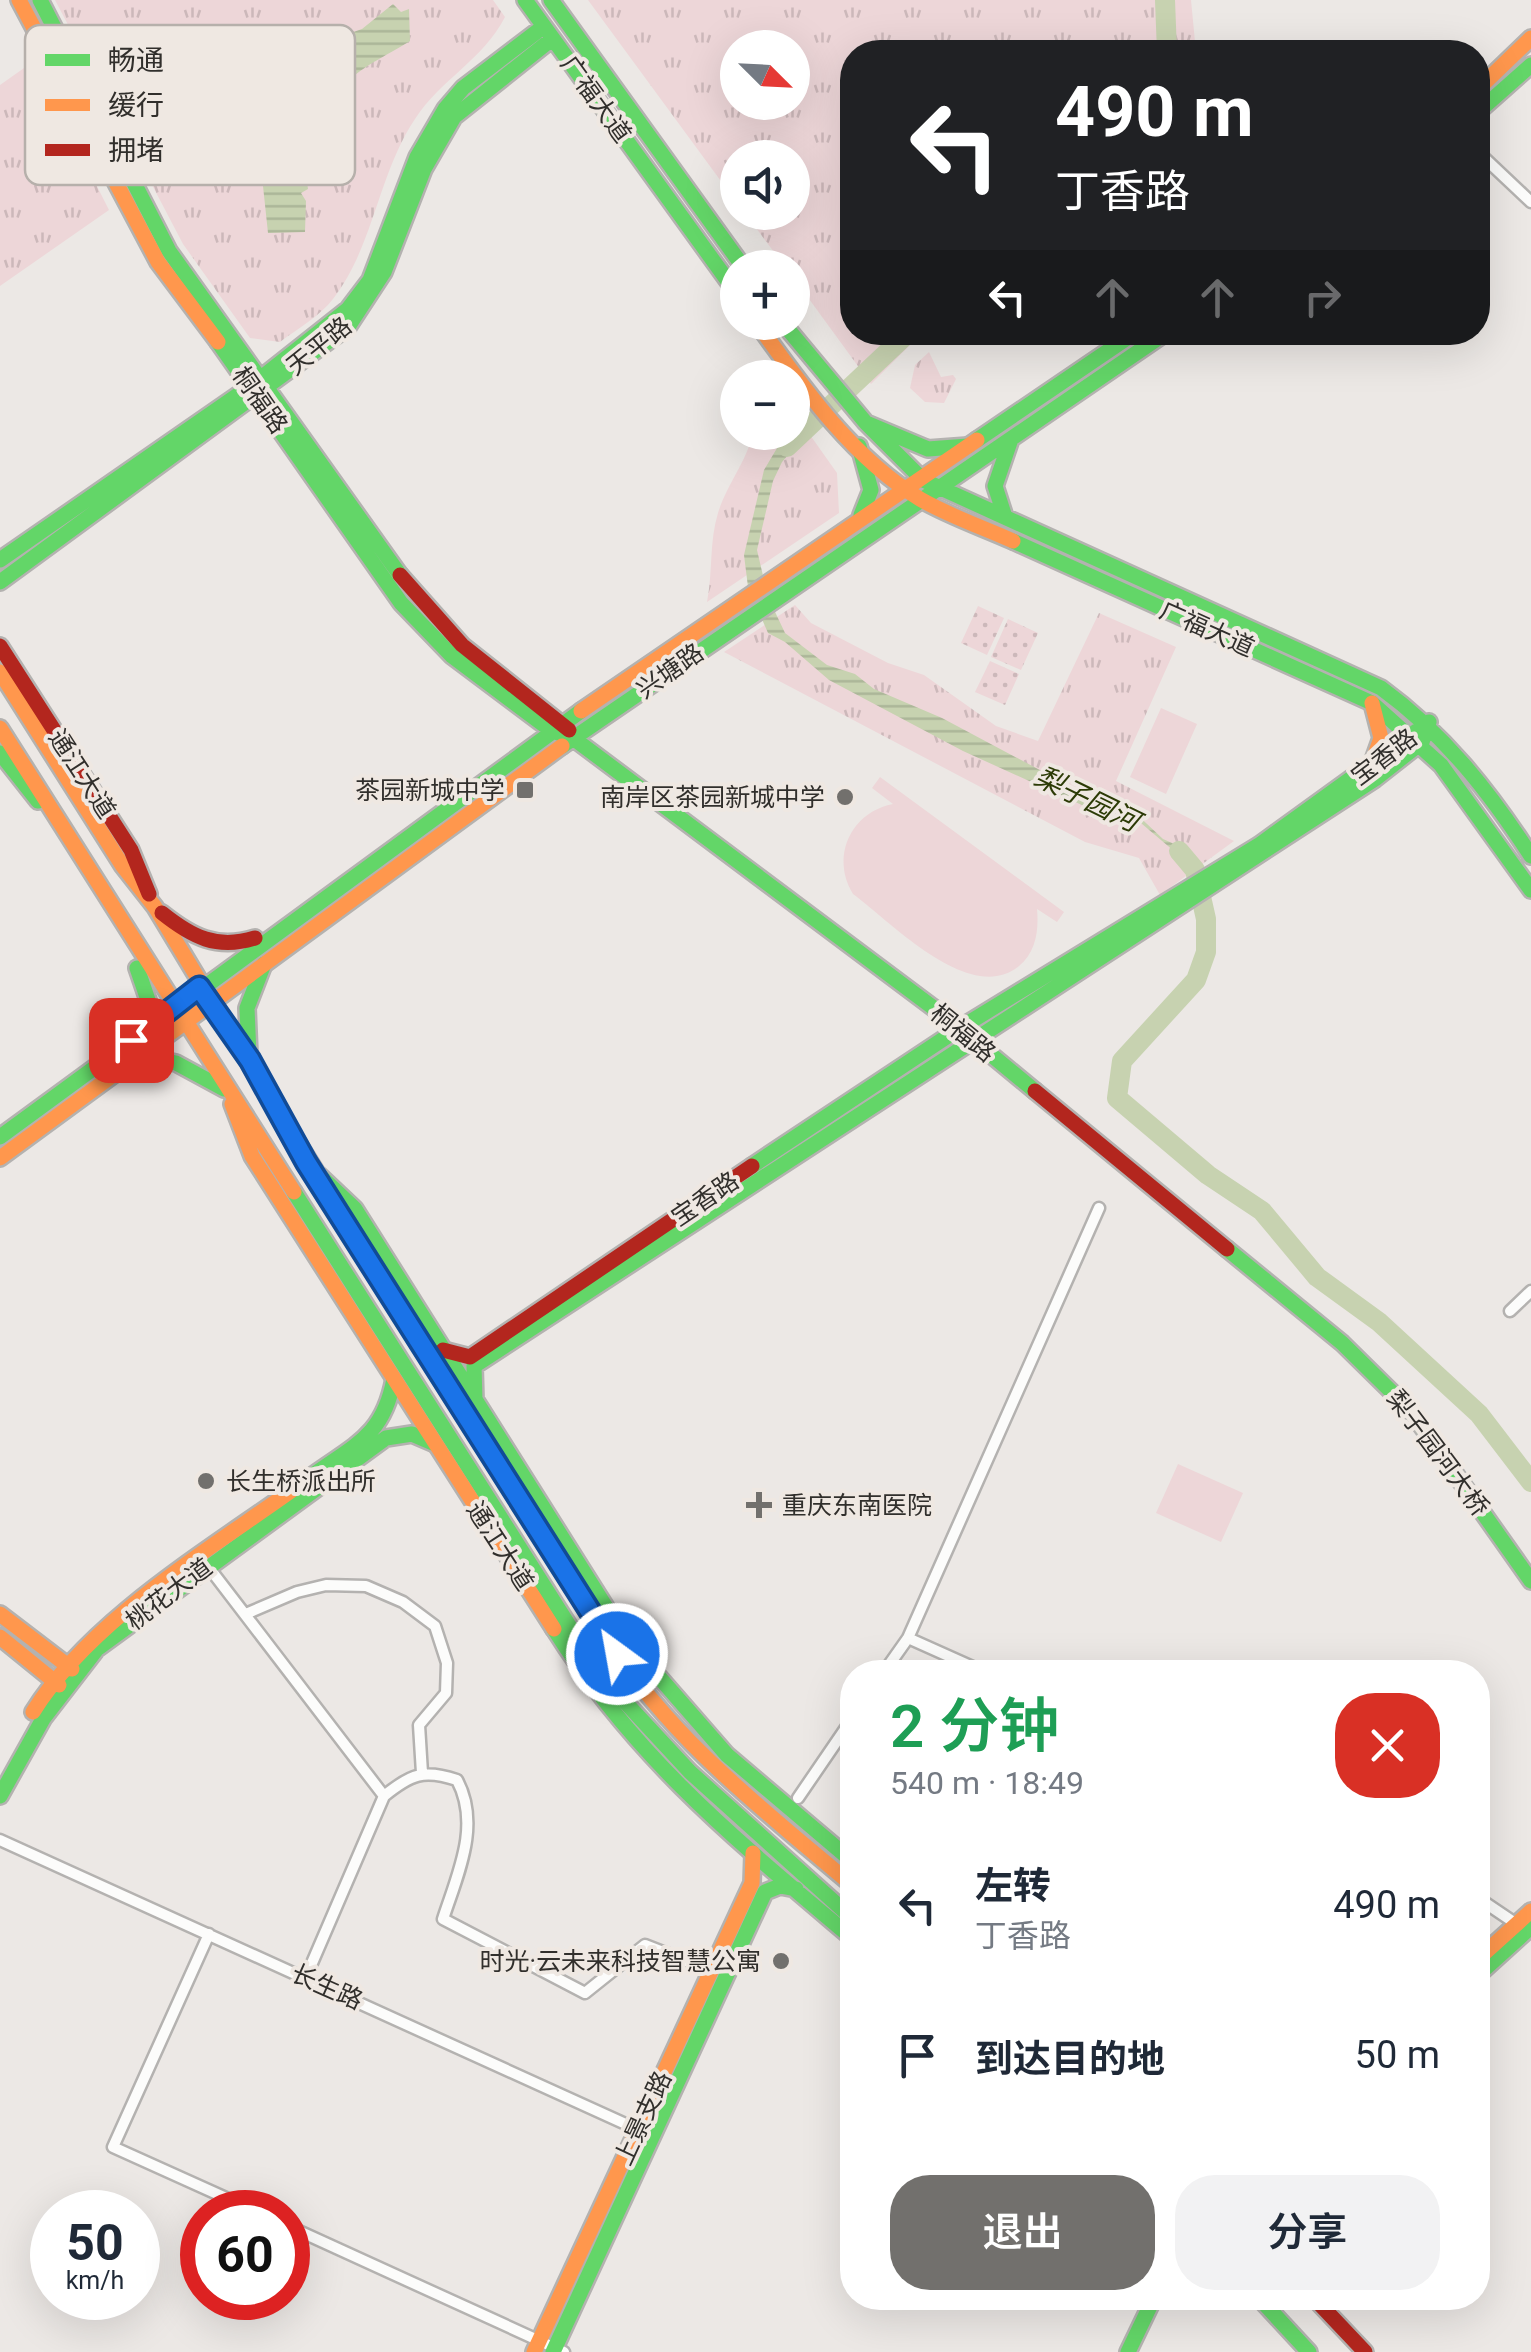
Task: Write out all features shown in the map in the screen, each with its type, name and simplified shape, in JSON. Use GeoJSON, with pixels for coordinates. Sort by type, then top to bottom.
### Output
{"type":"FeatureCollection","features":[{"type":"Feature","properties":{"kind":"main road","name":"桐福路"},"geometry":{"type":"LineString","coordinates":[[19,0],[32,25]]}},
{"type":"Feature","properties":{"kind":"main road","name":"桐福路"},"geometry":{"type":"LineString","coordinates":[[40,0],[53,25]]}},
{"type":"Feature","properties":{"kind":"main road","name":"广福大道"},"geometry":{"type":"LineString","coordinates":[[524,0],[720,271]]}},
{"type":"Feature","properties":{"kind":"main road","name":"广福大道"},"geometry":{"type":"LineString","coordinates":[[551,0],[731,250]]}},
{"type":"Feature","properties":{"kind":"main road","name":"天平路"},"geometry":{"type":"LineString","coordinates":[[0,560],[348,327],[369,299],[424,168],[454,117],[548,33]]}},
{"type":"Feature","properties":{"kind":"main road"},"geometry":{"type":"LineString","coordinates":[[1490,77],[1531,38]]}},
{"type":"Feature","properties":{"kind":"main road"},"geometry":{"type":"LineString","coordinates":[[1490,101],[1531,65]]}},
{"type":"Feature","properties":{"kind":"main road","name":"桐福路"},"geometry":{"type":"LineString","coordinates":[[117,185],[158,262],[260,385]]}},
{"type":"Feature","properties":{"kind":"main road","name":"桐福路"},"geometry":{"type":"LineString","coordinates":[[135,185],[169,251],[260,385],[412,593],[462,645],[573,738],[960,1029],[1342,1343]]}},
{"type":"Feature","properties":{"kind":"main road","name":"广福大道"},"geometry":{"type":"LineString","coordinates":[[769,340],[859,446],[905,490],[1372,704],[1418,738],[1480,808],[1531,890]]}},
{"type":"Feature","properties":{"kind":"main road","name":"广福大道"},"geometry":{"type":"LineString","coordinates":[[795,340],[866,423],[923,480],[1381,688],[1428,722],[1493,797],[1531,856]]}},
{"type":"Feature","properties":{"kind":"main road","name":"兴塘路"},"geometry":{"type":"LineString","coordinates":[[178,1015],[199,987],[558,726],[1117,345]]}},
{"type":"Feature","properties":{"kind":"main road","name":"兴塘路"},"geometry":{"type":"LineString","coordinates":[[178,1015],[208,1002],[727,630],[941,490],[1148,345]]}},
{"type":"Feature","properties":{"kind":"main road","name":"天平路"},"geometry":{"type":"LineString","coordinates":[[0,582],[260,385]]}},
{"type":"Feature","properties":{"kind":"main road"},"geometry":{"type":"LineString","coordinates":[[866,423],[928,449],[973,445]]}},
{"type":"Feature","properties":{"kind":"main road"},"geometry":{"type":"LineString","coordinates":[[1005,517],[995,486],[1010,442]]}},
{"type":"Feature","properties":{"kind":"main road"},"geometry":{"type":"LineString","coordinates":[[857,520],[872,500],[872,480],[859,446]]}},
{"type":"Feature","properties":{"kind":"main road","name":"通江大道"},"geometry":{"type":"LineString","coordinates":[[0,646],[131,850],[154,907],[208,1002],[250,1060],[306,1162],[617,1654],[713,1767],[840,1875]]}},
{"type":"Feature","properties":{"kind":"main road","name":"通江大道"},"geometry":{"type":"LineString","coordinates":[[0,672],[122,865],[154,907]]}},
{"type":"Feature","properties":{"kind":"main road"},"geometry":{"type":"LineString","coordinates":[[1368,771],[1381,738],[1372,704]]}},
{"type":"Feature","properties":{"kind":"main road","name":"宝香路"},"geometry":{"type":"LineString","coordinates":[[472,1361],[973,1040],[1148,922],[1376,780],[1418,738],[1428,722]]}},
{"type":"Feature","properties":{"kind":"main road","name":"通江大道"},"geometry":{"type":"LineString","coordinates":[[0,728],[178,1015],[601,1676],[656,1744],[840,1907]]}},
{"type":"Feature","properties":{"kind":"main road","name":"宝香路"},"geometry":{"type":"LineString","coordinates":[[1229,870],[1418,738]]}},
{"type":"Feature","properties":{"kind":"main road","name":"通江大道"},"geometry":{"type":"LineString","coordinates":[[0,753],[70,840]]}},
{"type":"Feature","properties":{"kind":"main road"},"geometry":{"type":"LineString","coordinates":[[0,1138],[134,1048],[146,1019],[148,997],[106,899]]}},
{"type":"Feature","properties":{"kind":"main road"},"geometry":{"type":"LineString","coordinates":[[154,907],[193,938],[223,947],[283,926]]}},
{"type":"Feature","properties":{"kind":"main road","name":"宝香路"},"geometry":{"type":"LineString","coordinates":[[472,1361],[960,1029],[1148,922]]}},
{"type":"Feature","properties":{"kind":"main road"},"geometry":{"type":"LineString","coordinates":[[250,1060],[247,1008],[265,962]]}},
{"type":"Feature","properties":{"kind":"main road"},"geometry":{"type":"LineString","coordinates":[[0,1158],[178,1015]]}},
{"type":"Feature","properties":{"kind":"main road"},"geometry":{"type":"LineString","coordinates":[[134,1048],[176,1062],[227,1090]]}},
{"type":"Feature","properties":{"kind":"main road","name":"通江大道"},"geometry":{"type":"LineString","coordinates":[[227,1090],[252,1156],[591,1688],[700,1810],[840,1927]]}},
{"type":"Feature","properties":{"kind":"main road","name":"通江大道"},"geometry":{"type":"LineString","coordinates":[[306,1162],[355,1208],[626,1639],[726,1755],[840,1850]]}},
{"type":"Feature","properties":{"kind":"main road","name":"梨子园河大桥"},"geometry":{"type":"LineString","coordinates":[[1342,1343],[1420,1423],[1528,1576]]}},
{"type":"Feature","properties":{"kind":"main road"},"geometry":{"type":"LineString","coordinates":[[443,1350],[472,1361],[475,1401]]}},
{"type":"Feature","properties":{"kind":"main road"},"geometry":{"type":"LineString","coordinates":[[394,1378],[383,1432],[412,1434],[433,1443]]}},
{"type":"Feature","properties":{"kind":"main road","name":"桃花大道"},"geometry":{"type":"LineString","coordinates":[[0,1772],[71,1668],[203,1561],[383,1432]]}},
{"type":"Feature","properties":{"kind":"main road"},"geometry":{"type":"LineString","coordinates":[[0,1614],[71,1668]]}},
{"type":"Feature","properties":{"kind":"main road"},"geometry":{"type":"LineString","coordinates":[[0,1637],[58,1683]]}},
{"type":"Feature","properties":{"kind":"main road","name":"桃花大道"},"geometry":{"type":"LineString","coordinates":[[0,1796],[58,1683]]}},
{"type":"Feature","properties":{"kind":"main road"},"geometry":{"type":"LineString","coordinates":[[777,1795],[798,1798],[810,1824]]}},
{"type":"Feature","properties":{"kind":"main road"},"geometry":{"type":"LineString","coordinates":[[754,1853],[758,1888],[796,1889]]}},
{"type":"Feature","properties":{"kind":"main road","name":"上景支路"},"geometry":{"type":"LineString","coordinates":[[537,2346],[645,2133],[758,1888]]}},
{"type":"Feature","properties":{"kind":"main road"},"geometry":{"type":"LineString","coordinates":[[812,1902],[840,1913]]}},
{"type":"Feature","properties":{"kind":"main road"},"geometry":{"type":"LineString","coordinates":[[1490,1962],[1525,1927],[1531,1911]]}},
{"type":"Feature","properties":{"kind":"main road"},"geometry":{"type":"LineString","coordinates":[[1490,1951],[1525,1927]]}},
{"type":"Feature","properties":{"kind":"main road","name":"上景支路"},"geometry":{"type":"LineString","coordinates":[[558,2351],[645,2133]]}},
{"type":"Feature","properties":{"kind":"main road"},"geometry":{"type":"LineString","coordinates":[[1128,2352],[1148,2310]]}},
{"type":"Feature","properties":{"kind":"main road"},"geometry":{"type":"LineString","coordinates":[[1140,2352],[1160,2310]]}},
{"type":"Feature","properties":{"kind":"main road"},"geometry":{"type":"LineString","coordinates":[[1269,2310],[1309,2352]]}},
{"type":"Feature","properties":{"kind":"main road"},"geometry":{"type":"LineString","coordinates":[[1325,2310],[1365,2352]]}},
{"type":"Feature","properties":{"kind":"street"},"geometry":{"type":"LineString","coordinates":[[1490,163],[1531,202]]}},
{"type":"Feature","properties":{"kind":"street"},"geometry":{"type":"LineString","coordinates":[[892,1660],[908,1638],[1098,1208]]}},
{"type":"Feature","properties":{"kind":"street"},"geometry":{"type":"LineString","coordinates":[[1510,1311],[1531,1291]]}},
{"type":"Feature","properties":{"kind":"street"},"geometry":{"type":"LineString","coordinates":[[203,1561],[248,1613],[384,1796]]}},
{"type":"Feature","properties":{"kind":"street"},"geometry":{"type":"LineString","coordinates":[[248,1613],[326,1585],[366,1586],[404,1602],[434,1626],[447,1664],[446,1693],[419,1725],[422,1773]]}},
{"type":"Feature","properties":{"kind":"street"},"geometry":{"type":"LineString","coordinates":[[908,1638],[957,1660]]}},
{"type":"Feature","properties":{"kind":"street"},"geometry":{"type":"LineString","coordinates":[[798,1798],[840,1737]]}},
{"type":"Feature","properties":{"kind":"street"},"geometry":{"type":"LineString","coordinates":[[306,1977],[384,1796],[410,1775],[432,1772],[457,1780],[470,1804],[465,1852],[443,1919],[585,1994],[646,1945],[722,1967]]}},
{"type":"Feature","properties":{"kind":"street","name":"长生路"},"geometry":{"type":"LineString","coordinates":[[0,1840],[645,2133]]}},
{"type":"Feature","properties":{"kind":"street"},"geometry":{"type":"LineString","coordinates":[[1490,1905],[1525,1927]]}},
{"type":"Feature","properties":{"kind":"street"},"geometry":{"type":"LineString","coordinates":[[208,2190],[113,2147],[210,1934]]}},
{"type":"Feature","properties":{"kind":"street"},"geometry":{"type":"LineString","coordinates":[[310,2237],[537,2346],[558,2351]]}},
{"type":"Feature","properties":{"kind":"green space"},"geometry":{"type":"Polygon","coordinates":[[[55,0],[493,0],[505,17],[485,45],[415,119],[392,163],[358,256],[333,299],[280,342],[250,338],[183,244],[152,185],[355,185],[355,25],[68,25],[55,0]]]}},
{"type":"Feature","properties":{"kind":"green space"},"geometry":{"type":"Polygon","coordinates":[[[588,0],[1191,0],[1195,40],[840,40],[840,341],[810,300],[810,250],[772,250],[758,230],[810,230],[810,140],[720,140],[720,180],[588,0]]]}},
{"type":"Feature","properties":{"kind":"green space"},"geometry":{"type":"Polygon","coordinates":[[[25,67],[25,185],[96,185],[109,210],[0,286],[0,85],[25,67]]]}},
{"type":"Feature","properties":{"kind":"green space"},"geometry":{"type":"Polygon","coordinates":[[[843,345],[910,345],[871,384],[843,345]]]}},
{"type":"Feature","properties":{"kind":"green space"},"geometry":{"type":"Polygon","coordinates":[[[929,352],[941,377],[953,375],[956,379],[944,403],[925,402],[910,388],[915,365],[929,352]]]}},
{"type":"Feature","properties":{"kind":"green space"},"geometry":{"type":"Polygon","coordinates":[[[810,435],[837,473],[839,513],[707,602],[718,513],[747,450],[810,450],[810,435]]]}},
{"type":"Feature","properties":{"kind":"green space"},"geometry":{"type":"Polygon","coordinates":[[[795,605],[811,623],[888,663],[924,675],[996,726],[1038,741],[1099,613],[1176,647],[1116,781],[1234,841],[1160,895],[1139,858],[1085,842],[724,652],[795,605]]]}},
{"type":"Feature","properties":{"kind":"green space"},"geometry":{"type":"Polygon","coordinates":[[[978,606],[1004,618],[987,655],[961,643],[978,606]]]}},
{"type":"Feature","properties":{"kind":"green space"},"geometry":{"type":"Polygon","coordinates":[[[1008,619],[1038,633],[1021,670],[991,657],[1008,619]]]}},
{"type":"Feature","properties":{"kind":"green space"},"geometry":{"type":"Polygon","coordinates":[[[990,661],[1019,674],[1005,705],[975,692],[990,661]]]}},
{"type":"Feature","properties":{"kind":"green space"},"geometry":{"type":"Polygon","coordinates":[[[1161,708],[1197,724],[1166,794],[1130,777],[1161,708]]]}},
{"type":"Feature","properties":{"kind":"green space"},"geometry":{"type":"Polygon","coordinates":[[[880,777],[1064,912],[1057,922],[1037,909],[1035,940],[1019,966],[1000,976],[978,976],[956,968],[910,940],[853,894],[844,865],[849,838],[866,816],[893,804],[872,788],[880,777]]]}},
{"type":"Feature","properties":{"kind":"green space"},"geometry":{"type":"Polygon","coordinates":[[[1178,1464],[1243,1493],[1221,1542],[1156,1513],[1178,1464]]]}},
{"type":"Feature","properties":{"kind":"water"},"geometry":{"type":"Polygon","coordinates":[[[393,4],[401,12],[409,9],[410,41],[355,76],[355,31],[393,4]]]}},
{"type":"Feature","properties":{"kind":"water"},"geometry":{"type":"Polygon","coordinates":[[[308,185],[301,193],[306,201],[305,232],[268,233],[263,186],[308,185]]]}},
{"type":"Feature","properties":{"kind":"water"},"geometry":{"type":"Polygon","coordinates":[[[776,450],[792,450],[773,481],[757,550],[768,597],[785,633],[827,665],[855,674],[874,689],[942,718],[1116,807],[1130,808],[1163,839],[1181,847],[1199,867],[1188,874],[1181,857],[1135,818],[1095,811],[963,751],[829,680],[785,642],[768,633],[748,587],[744,555],[764,470],[776,450]]]}},
{"type":"Feature","properties":{"kind":"waterway","name":"梨子园河"},"geometry":{"type":"LineString","coordinates":[[1165,0],[1167,40]]}},
{"type":"Feature","properties":{"kind":"waterway","name":"梨子园河"},"geometry":{"type":"LineString","coordinates":[[810,425],[895,345]]}},
{"type":"Feature","properties":{"kind":"waterway","name":"梨子园河"},"geometry":{"type":"LineString","coordinates":[[1179,851],[1195,870],[1206,919],[1206,952],[1196,980],[1122,1061],[1117,1098],[1208,1175],[1262,1211],[1317,1277],[1379,1322],[1479,1414],[1531,1482]]}},
{"type":"Feature","properties":{"kind":"traffic: fast"},"geometry":{"type":"LineString","coordinates":[[40,0],[53,25]]}},
{"type":"Feature","properties":{"kind":"traffic: fast"},"geometry":{"type":"LineString","coordinates":[[525,0],[720,270]]}},
{"type":"Feature","properties":{"kind":"traffic: fast"},"geometry":{"type":"LineString","coordinates":[[551,0],[731,250]]}},
{"type":"Feature","properties":{"kind":"traffic: fast"},"geometry":{"type":"LineString","coordinates":[[0,560],[251,386],[348,309],[370,280],[417,157],[445,109],[463,88],[543,27]]}},
{"type":"Feature","properties":{"kind":"traffic: fast"},"geometry":{"type":"LineString","coordinates":[[0,582],[348,327],[384,272],[424,169],[454,117],[552,39]]}},
{"type":"Feature","properties":{"kind":"traffic: fast"},"geometry":{"type":"LineString","coordinates":[[1490,101],[1531,65]]}},
{"type":"Feature","properties":{"kind":"traffic: fast"},"geometry":{"type":"LineString","coordinates":[[135,185],[169,251],[400,575]]}},
{"type":"Feature","properties":{"kind":"traffic: fast"},"geometry":{"type":"LineString","coordinates":[[797,340],[866,423],[923,480],[1381,688],[1464,765],[1531,856]]}},
{"type":"Feature","properties":{"kind":"traffic: fast"},"geometry":{"type":"LineString","coordinates":[[218,342],[401,603],[452,656],[552,731],[573,738],[943,1015],[1035,1091]]}},
{"type":"Feature","properties":{"kind":"traffic: fast"},"geometry":{"type":"LineString","coordinates":[[977,440],[1117,345]]}},
{"type":"Feature","properties":{"kind":"traffic: fast"},"geometry":{"type":"LineString","coordinates":[[562,746],[1148,345]]}},
{"type":"Feature","properties":{"kind":"traffic: fast"},"geometry":{"type":"LineString","coordinates":[[866,423],[928,449],[968,446]]}},
{"type":"Feature","properties":{"kind":"traffic: fast"},"geometry":{"type":"LineString","coordinates":[[1005,517],[995,486],[1010,442]]}},
{"type":"Feature","properties":{"kind":"traffic: fast"},"geometry":{"type":"LineString","coordinates":[[859,446],[871,490],[861,515]]}},
{"type":"Feature","properties":{"kind":"traffic: fast"},"geometry":{"type":"LineString","coordinates":[[1013,541],[1372,703],[1441,765],[1531,890]]}},
{"type":"Feature","properties":{"kind":"traffic: fast"},"geometry":{"type":"LineString","coordinates":[[0,1137],[581,711]]}},
{"type":"Feature","properties":{"kind":"traffic: fast"},"geometry":{"type":"LineString","coordinates":[[752,1166],[960,1028],[1259,845],[1429,722]]}},
{"type":"Feature","properties":{"kind":"traffic: fast"},"geometry":{"type":"LineString","coordinates":[[475,1401],[474,1366],[1375,779],[1422,742],[1429,722]]}},
{"type":"Feature","properties":{"kind":"traffic: fast"},"geometry":{"type":"LineString","coordinates":[[0,753],[38,801]]}},
{"type":"Feature","properties":{"kind":"traffic: fast"},"geometry":{"type":"LineString","coordinates":[[249,1055],[247,1008],[264,964]]}},
{"type":"Feature","properties":{"kind":"traffic: fast"},"geometry":{"type":"LineString","coordinates":[[137,968],[148,1000],[137,1031]]}},
{"type":"Feature","properties":{"kind":"traffic: fast"},"geometry":{"type":"LineString","coordinates":[[138,1055],[176,1063],[224,1089]]}},
{"type":"Feature","properties":{"kind":"traffic: fast"},"geometry":{"type":"LineString","coordinates":[[278,1111],[610,1643]]}},
{"type":"Feature","properties":{"kind":"traffic: fast"},"geometry":{"type":"LineString","coordinates":[[319,1175],[355,1209],[626,1639],[727,1755],[840,1851]]}},
{"type":"Feature","properties":{"kind":"traffic: fast"},"geometry":{"type":"LineString","coordinates":[[294,1192],[601,1676],[690,1772],[840,1907]]}},
{"type":"Feature","properties":{"kind":"traffic: fast"},"geometry":{"type":"LineString","coordinates":[[1227,1249],[1342,1343],[1411,1411],[1531,1581]]}},
{"type":"Feature","properties":{"kind":"traffic: fast"},"geometry":{"type":"LineString","coordinates":[[309,1478],[374,1427],[389,1399],[394,1379]]}},
{"type":"Feature","properties":{"kind":"traffic: fast"},"geometry":{"type":"LineString","coordinates":[[0,1796],[43,1719],[97,1649],[386,1438],[412,1434],[433,1443]]}},
{"type":"Feature","properties":{"kind":"traffic: fast"},"geometry":{"type":"LineString","coordinates":[[554,1629],[619,1719],[654,1758],[728,1831],[840,1928]]}},
{"type":"Feature","properties":{"kind":"traffic: fast"},"geometry":{"type":"LineString","coordinates":[[553,2352],[765,1892],[780,1886],[796,1889]]}},
{"type":"Feature","properties":{"kind":"traffic: fast"},"geometry":{"type":"LineString","coordinates":[[1490,1964],[1531,1927]]}},
{"type":"Feature","properties":{"kind":"traffic: fast"},"geometry":{"type":"LineString","coordinates":[[1128,2352],[1148,2310]]}},
{"type":"Feature","properties":{"kind":"traffic: fast"},"geometry":{"type":"LineString","coordinates":[[1270,2310],[1309,2352]]}},
{"type":"Feature","properties":{"kind":"traffic: slow"},"geometry":{"type":"LineString","coordinates":[[19,0],[32,25]]}},
{"type":"Feature","properties":{"kind":"traffic: slow"},"geometry":{"type":"LineString","coordinates":[[1490,77],[1531,38]]}},
{"type":"Feature","properties":{"kind":"traffic: slow"},"geometry":{"type":"LineString","coordinates":[[117,185],[158,262],[218,342]]}},
{"type":"Feature","properties":{"kind":"traffic: slow"},"geometry":{"type":"LineString","coordinates":[[769,340],[829,419],[895,482],[920,499],[1013,541]]}},
{"type":"Feature","properties":{"kind":"traffic: slow"},"geometry":{"type":"LineString","coordinates":[[581,711],[977,440]]}},
{"type":"Feature","properties":{"kind":"traffic: slow"},"geometry":{"type":"LineString","coordinates":[[0,672],[122,865],[155,907],[278,1111]]}},
{"type":"Feature","properties":{"kind":"traffic: slow"},"geometry":{"type":"LineString","coordinates":[[1371,766],[1381,738],[1372,703]]}},
{"type":"Feature","properties":{"kind":"traffic: slow"},"geometry":{"type":"LineString","coordinates":[[0,728],[294,1192]]}},
{"type":"Feature","properties":{"kind":"traffic: slow"},"geometry":{"type":"LineString","coordinates":[[0,1158],[562,746]]}},
{"type":"Feature","properties":{"kind":"traffic: slow"},"geometry":{"type":"LineString","coordinates":[[232,1104],[252,1156],[554,1629]]}},
{"type":"Feature","properties":{"kind":"traffic: slow"},"geometry":{"type":"LineString","coordinates":[[33,1712],[58,1677],[123,1613],[309,1478]]}},
{"type":"Feature","properties":{"kind":"traffic: slow"},"geometry":{"type":"LineString","coordinates":[[0,1614],[72,1669]]}},
{"type":"Feature","properties":{"kind":"traffic: slow"},"geometry":{"type":"LineString","coordinates":[[0,1637],[59,1685]]}},
{"type":"Feature","properties":{"kind":"traffic: slow"},"geometry":{"type":"LineString","coordinates":[[610,1643],[635,1679],[691,1743],[840,1875]]}},
{"type":"Feature","properties":{"kind":"traffic: slow"},"geometry":{"type":"LineString","coordinates":[[534,2352],[752,1883],[753,1853]]}},
{"type":"Feature","properties":{"kind":"traffic: slow"},"geometry":{"type":"LineString","coordinates":[[1490,1948],[1531,1911]]}},
{"type":"Feature","properties":{"kind":"traffic: jam"},"geometry":{"type":"LineString","coordinates":[[400,575],[462,645],[569,730]]}},
{"type":"Feature","properties":{"kind":"traffic: jam"},"geometry":{"type":"LineString","coordinates":[[0,646],[131,850],[149,894]]}},
{"type":"Feature","properties":{"kind":"traffic: jam"},"geometry":{"type":"LineString","coordinates":[[162,913],[205,939],[229,943],[255,938]]}},
{"type":"Feature","properties":{"kind":"traffic: jam"},"geometry":{"type":"LineString","coordinates":[[1035,1091],[1227,1249]]}},
{"type":"Feature","properties":{"kind":"traffic: jam"},"geometry":{"type":"LineString","coordinates":[[443,1350],[470,1357],[752,1166]]}},
{"type":"Feature","properties":{"kind":"traffic: jam"},"geometry":{"type":"LineString","coordinates":[[1325,2310],[1365,2352]]}},
{"type":"Feature","properties":{"kind":"place","name":"茶园新城中学"},"geometry":{"type":"Point","coordinates":[525,790]}},
{"type":"Feature","properties":{"kind":"place","name":"南岸区茶园新城中学"},"geometry":{"type":"Point","coordinates":[845,797]}},
{"type":"Feature","properties":{"kind":"place","name":"长生桥派出所"},"geometry":{"type":"Point","coordinates":[206,1481]}},
{"type":"Feature","properties":{"kind":"place","name":"重庆东南医院"},"geometry":{"type":"Point","coordinates":[759,1505]}},
{"type":"Feature","properties":{"kind":"place","name":"时光·云未来科技智慧公寓"},"geometry":{"type":"Point","coordinates":[781,1961]}},
{"type":"Feature","properties":{"kind":"route"},"geometry":{"type":"LineString","coordinates":[[131,1040],[199,987],[250,1060],[306,1162],[617,1654]]}}]}
